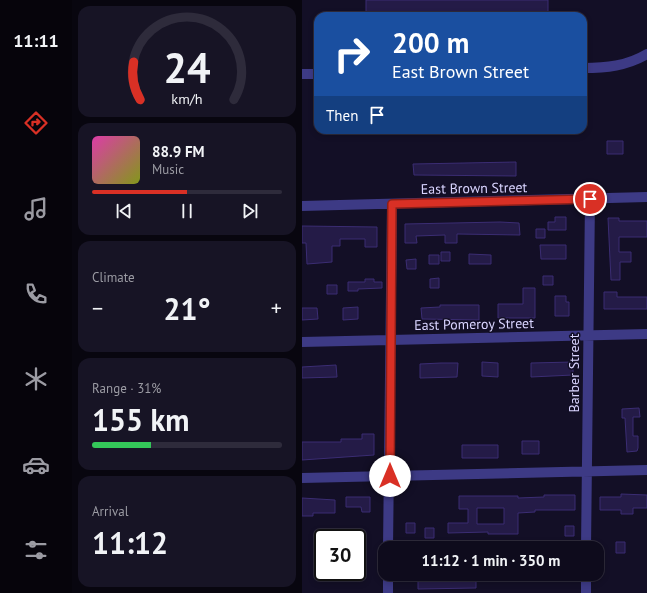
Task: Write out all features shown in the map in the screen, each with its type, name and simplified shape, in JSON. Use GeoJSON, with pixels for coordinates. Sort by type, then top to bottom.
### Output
{"type":"FeatureCollection","features":[{"type":"Feature","properties":{"kind":"street"},"geometry":{"type":"LineString","coordinates":[[587,68],[615,66],[637,60],[647,54]]}},
{"type":"Feature","properties":{"kind":"street"},"geometry":{"type":"LineString","coordinates":[[302,74],[314,74]]}},
{"type":"Feature","properties":{"kind":"street","name":"East Brown Street"},"geometry":{"type":"LineString","coordinates":[[302,206],[647,198]]}},
{"type":"Feature","properties":{"kind":"street","name":"Barber Street"},"geometry":{"type":"LineString","coordinates":[[586,541],[590,199]]}},
{"type":"Feature","properties":{"kind":"street"},"geometry":{"type":"LineString","coordinates":[[388,541],[392,204]]}},
{"type":"Feature","properties":{"kind":"street","name":"East Pomeroy Street"},"geometry":{"type":"LineString","coordinates":[[302,342],[647,334]]}},
{"type":"Feature","properties":{"kind":"street"},"geometry":{"type":"LineString","coordinates":[[302,478],[647,470]]}},
{"type":"Feature","properties":{"kind":"street"},"geometry":{"type":"LineString","coordinates":[[388,581],[388,593]]}},
{"type":"Feature","properties":{"kind":"street"},"geometry":{"type":"LineString","coordinates":[[586,581],[586,593]]}},
{"type":"Feature","properties":{"kind":"building"},"geometry":{"type":"Polygon","coordinates":[[[366,0],[548,0],[548,12],[366,12],[366,0]]]}},
{"type":"Feature","properties":{"kind":"building"},"geometry":{"type":"Polygon","coordinates":[[[607,141],[623,141],[623,154],[607,154],[607,141]]]}},
{"type":"Feature","properties":{"kind":"building"},"geometry":{"type":"Polygon","coordinates":[[[516,162],[516,176],[414,175],[413,164],[516,162]]]}},
{"type":"Feature","properties":{"kind":"building"},"geometry":{"type":"Polygon","coordinates":[[[555,217],[566,217],[566,230],[548,230],[548,222],[555,222],[555,217]]]}},
{"type":"Feature","properties":{"kind":"building"},"geometry":{"type":"Polygon","coordinates":[[[608,218],[619,218],[619,221],[647,221],[647,237],[619,237],[619,252],[631,252],[631,262],[620,262],[620,280],[611,280],[608,218]]]}},
{"type":"Feature","properties":{"kind":"building"},"geometry":{"type":"Polygon","coordinates":[[[519,223],[520,235],[457,234],[457,243],[445,243],[445,235],[416,236],[417,243],[405,243],[405,224],[519,223]]]}},
{"type":"Feature","properties":{"kind":"building"},"geometry":{"type":"Polygon","coordinates":[[[302,226],[377,227],[377,247],[365,247],[365,239],[340,239],[340,246],[332,246],[332,262],[307,264],[306,243],[302,243],[302,226]]]}},
{"type":"Feature","properties":{"kind":"building"},"geometry":{"type":"Polygon","coordinates":[[[536,229],[545,229],[545,238],[536,238],[536,229]]]}},
{"type":"Feature","properties":{"kind":"building"},"geometry":{"type":"Polygon","coordinates":[[[540,245],[566,245],[566,259],[541,259],[540,245]]]}},
{"type":"Feature","properties":{"kind":"building"},"geometry":{"type":"Polygon","coordinates":[[[441,252],[450,252],[450,261],[441,261],[441,252]]]}},
{"type":"Feature","properties":{"kind":"building"},"geometry":{"type":"Polygon","coordinates":[[[469,254],[491,255],[491,264],[469,264],[469,254]]]}},
{"type":"Feature","properties":{"kind":"building"},"geometry":{"type":"Polygon","coordinates":[[[429,255],[439,255],[439,264],[429,264],[429,255]]]}},
{"type":"Feature","properties":{"kind":"building"},"geometry":{"type":"Polygon","coordinates":[[[416,259],[416,269],[407,269],[406,260],[416,259]]]}},
{"type":"Feature","properties":{"kind":"building"},"geometry":{"type":"Polygon","coordinates":[[[543,276],[553,276],[553,285],[543,285],[543,276]]]}},
{"type":"Feature","properties":{"kind":"building"},"geometry":{"type":"Polygon","coordinates":[[[439,278],[439,288],[430,288],[430,279],[439,278]]]}},
{"type":"Feature","properties":{"kind":"building"},"geometry":{"type":"Polygon","coordinates":[[[365,279],[374,279],[374,282],[382,282],[382,288],[348,291],[348,282],[365,282],[365,279]]]}},
{"type":"Feature","properties":{"kind":"building"},"geometry":{"type":"Polygon","coordinates":[[[327,285],[337,285],[337,294],[327,294],[327,285]]]}},
{"type":"Feature","properties":{"kind":"building"},"geometry":{"type":"Polygon","coordinates":[[[523,288],[535,288],[535,318],[498,318],[498,304],[523,304],[523,288]]]}},
{"type":"Feature","properties":{"kind":"building"},"geometry":{"type":"Polygon","coordinates":[[[604,292],[617,292],[617,297],[647,297],[647,309],[604,309],[604,292]]]}},
{"type":"Feature","properties":{"kind":"building"},"geometry":{"type":"Polygon","coordinates":[[[555,296],[566,296],[566,302],[569,302],[569,316],[555,316],[555,296]]]}},
{"type":"Feature","properties":{"kind":"building"},"geometry":{"type":"Polygon","coordinates":[[[440,305],[479,305],[479,320],[422,319],[421,308],[440,307],[440,305]]]}},
{"type":"Feature","properties":{"kind":"building"},"geometry":{"type":"Polygon","coordinates":[[[358,307],[358,319],[343,320],[343,308],[358,307]]]}},
{"type":"Feature","properties":{"kind":"building"},"geometry":{"type":"Polygon","coordinates":[[[302,308],[317,308],[318,319],[302,320],[302,308]]]}},
{"type":"Feature","properties":{"kind":"building"},"geometry":{"type":"Polygon","coordinates":[[[482,362],[498,363],[498,377],[482,376],[482,362]]]}},
{"type":"Feature","properties":{"kind":"building"},"geometry":{"type":"Polygon","coordinates":[[[573,362],[573,375],[531,377],[531,363],[573,362]]]}},
{"type":"Feature","properties":{"kind":"building"},"geometry":{"type":"Polygon","coordinates":[[[458,363],[457,377],[420,378],[420,364],[458,363]]]}},
{"type":"Feature","properties":{"kind":"building"},"geometry":{"type":"Polygon","coordinates":[[[336,365],[337,377],[302,378],[302,367],[336,365]]]}},
{"type":"Feature","properties":{"kind":"building"},"geometry":{"type":"Polygon","coordinates":[[[639,408],[640,417],[633,417],[633,436],[638,436],[638,448],[637,451],[627,452],[625,418],[622,418],[622,409],[639,408]]]}},
{"type":"Feature","properties":{"kind":"building"},"geometry":{"type":"Polygon","coordinates":[[[362,434],[374,434],[374,455],[302,460],[302,442],[341,442],[341,439],[362,439],[362,434]]]}},
{"type":"Feature","properties":{"kind":"building"},"geometry":{"type":"Polygon","coordinates":[[[522,441],[539,441],[539,454],[522,454],[522,441]]]}},
{"type":"Feature","properties":{"kind":"building"},"geometry":{"type":"Polygon","coordinates":[[[462,445],[498,445],[498,458],[462,458],[462,445]]]}},
{"type":"Feature","properties":{"kind":"building"},"geometry":{"type":"Polygon","coordinates":[[[621,494],[647,495],[647,508],[633,508],[633,514],[621,514],[621,510],[600,510],[600,497],[621,497],[621,494]]]}},
{"type":"Feature","properties":{"kind":"building"},"geometry":{"type":"Polygon","coordinates":[[[544,495],[575,495],[575,510],[535,510],[535,512],[518,513],[518,534],[488,534],[488,532],[448,533],[448,523],[468,523],[468,509],[459,509],[459,496],[518,496],[518,498],[544,497],[544,495]],[[477,508],[477,524],[504,524],[504,508],[477,508]]]}},
{"type":"Feature","properties":{"kind":"building"},"geometry":{"type":"Polygon","coordinates":[[[346,497],[370,497],[370,512],[362,512],[361,507],[346,507],[346,497]]]}},
{"type":"Feature","properties":{"kind":"building"},"geometry":{"type":"Polygon","coordinates":[[[302,498],[335,500],[335,513],[313,513],[313,516],[302,516],[302,498]]]}},
{"type":"Feature","properties":{"kind":"building"},"geometry":{"type":"Polygon","coordinates":[[[406,523],[415,523],[415,533],[406,533],[406,523]]]}},
{"type":"Feature","properties":{"kind":"building"},"geometry":{"type":"Polygon","coordinates":[[[565,526],[574,526],[574,536],[565,536],[565,526]]]}},
{"type":"Feature","properties":{"kind":"building"},"geometry":{"type":"Polygon","coordinates":[[[425,528],[434,528],[434,538],[425,538],[425,528]]]}},
{"type":"Feature","properties":{"kind":"building"},"geometry":{"type":"Polygon","coordinates":[[[616,542],[625,542],[625,553],[616,553],[616,542]]]}},
{"type":"Feature","properties":{"kind":"building"},"geometry":{"type":"Polygon","coordinates":[[[418,581],[476,581],[476,588],[418,589],[418,581]]]}},
{"type":"Feature","properties":{"kind":"route"},"geometry":{"type":"LineString","coordinates":[[390,476],[392,204],[590,199]]}}]}
